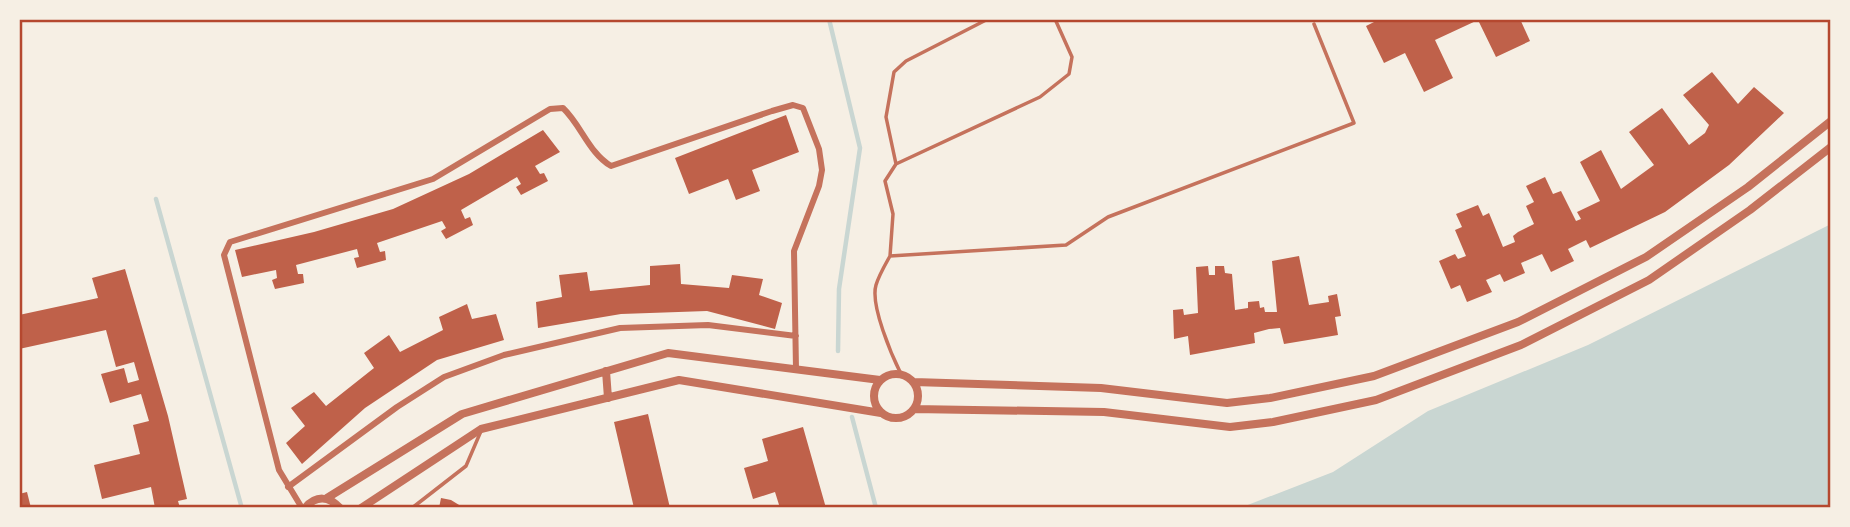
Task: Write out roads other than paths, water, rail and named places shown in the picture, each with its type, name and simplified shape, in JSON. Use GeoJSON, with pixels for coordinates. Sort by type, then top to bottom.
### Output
{"type":"FeatureCollection","features":[{"type":"Feature","properties":{"kind":"street"},"geometry":{"type":"LineString","coordinates":[[796,369],[794,251],[820,186],[822,170],[819,149],[803,108],[793,105],[611,166],[600,160],[572,116],[563,108],[550,109],[433,179],[230,242],[224,255],[279,470],[303,508],[313,500],[327,499],[463,414],[668,353],[880,380],[894,373],[914,382],[1101,388],[1227,403],[1270,398],[1374,376],[1518,322],[1646,257],[1748,187],[1831,121]]}},
{"type":"Feature","properties":{"kind":"street"},"geometry":{"type":"LineString","coordinates":[[915,409],[1104,412],[1230,427],[1273,422],[1376,400],[1521,345],[1649,280],[1750,210],[1831,147]]}},
{"type":"Feature","properties":{"kind":"street"},"geometry":{"type":"LineString","coordinates":[[288,487],[397,407],[444,377],[504,355],[620,328],[708,325],[796,336]]}},
{"type":"Feature","properties":{"kind":"street"},"geometry":{"type":"LineString","coordinates":[[606,371],[608,398]]}},
{"type":"Feature","properties":{"kind":"street"},"geometry":{"type":"LineString","coordinates":[[361,508],[481,429],[679,380],[903,418],[915,409],[919,395],[914,382]]}},
{"type":"Feature","properties":{"kind":"street"},"geometry":{"type":"LineString","coordinates":[[880,380],[873,393],[881,414]]}},
{"type":"Feature","properties":{"kind":"street"},"geometry":{"type":"LineString","coordinates":[[327,499],[340,508]]}},
{"type":"Feature","properties":{"kind":"lane"},"geometry":{"type":"LineString","coordinates":[[896,164],[886,117],[894,72],[906,61],[988,19]]}},
{"type":"Feature","properties":{"kind":"lane"},"geometry":{"type":"LineString","coordinates":[[901,374],[889,349],[878,312],[875,288],[890,256],[893,214],[885,181],[896,164],[1040,97],[1069,75],[1072,57],[1055,19]]}},
{"type":"Feature","properties":{"kind":"lane"},"geometry":{"type":"LineString","coordinates":[[890,256],[1066,245],[1108,217],[1354,123],[1314,24]]}},
{"type":"Feature","properties":{"kind":"lane"},"geometry":{"type":"LineString","coordinates":[[412,508],[466,466],[481,429]]}},
{"type":"Feature","properties":{"kind":"waterway"},"geometry":{"type":"LineString","coordinates":[[829,19],[860,148],[839,289],[838,351]]}},
{"type":"Feature","properties":{"kind":"waterway"},"geometry":{"type":"LineString","coordinates":[[156,199],[241,505]]}},
{"type":"Feature","properties":{"kind":"waterway"},"geometry":{"type":"LineString","coordinates":[[852,417],[876,508]]}}]}
